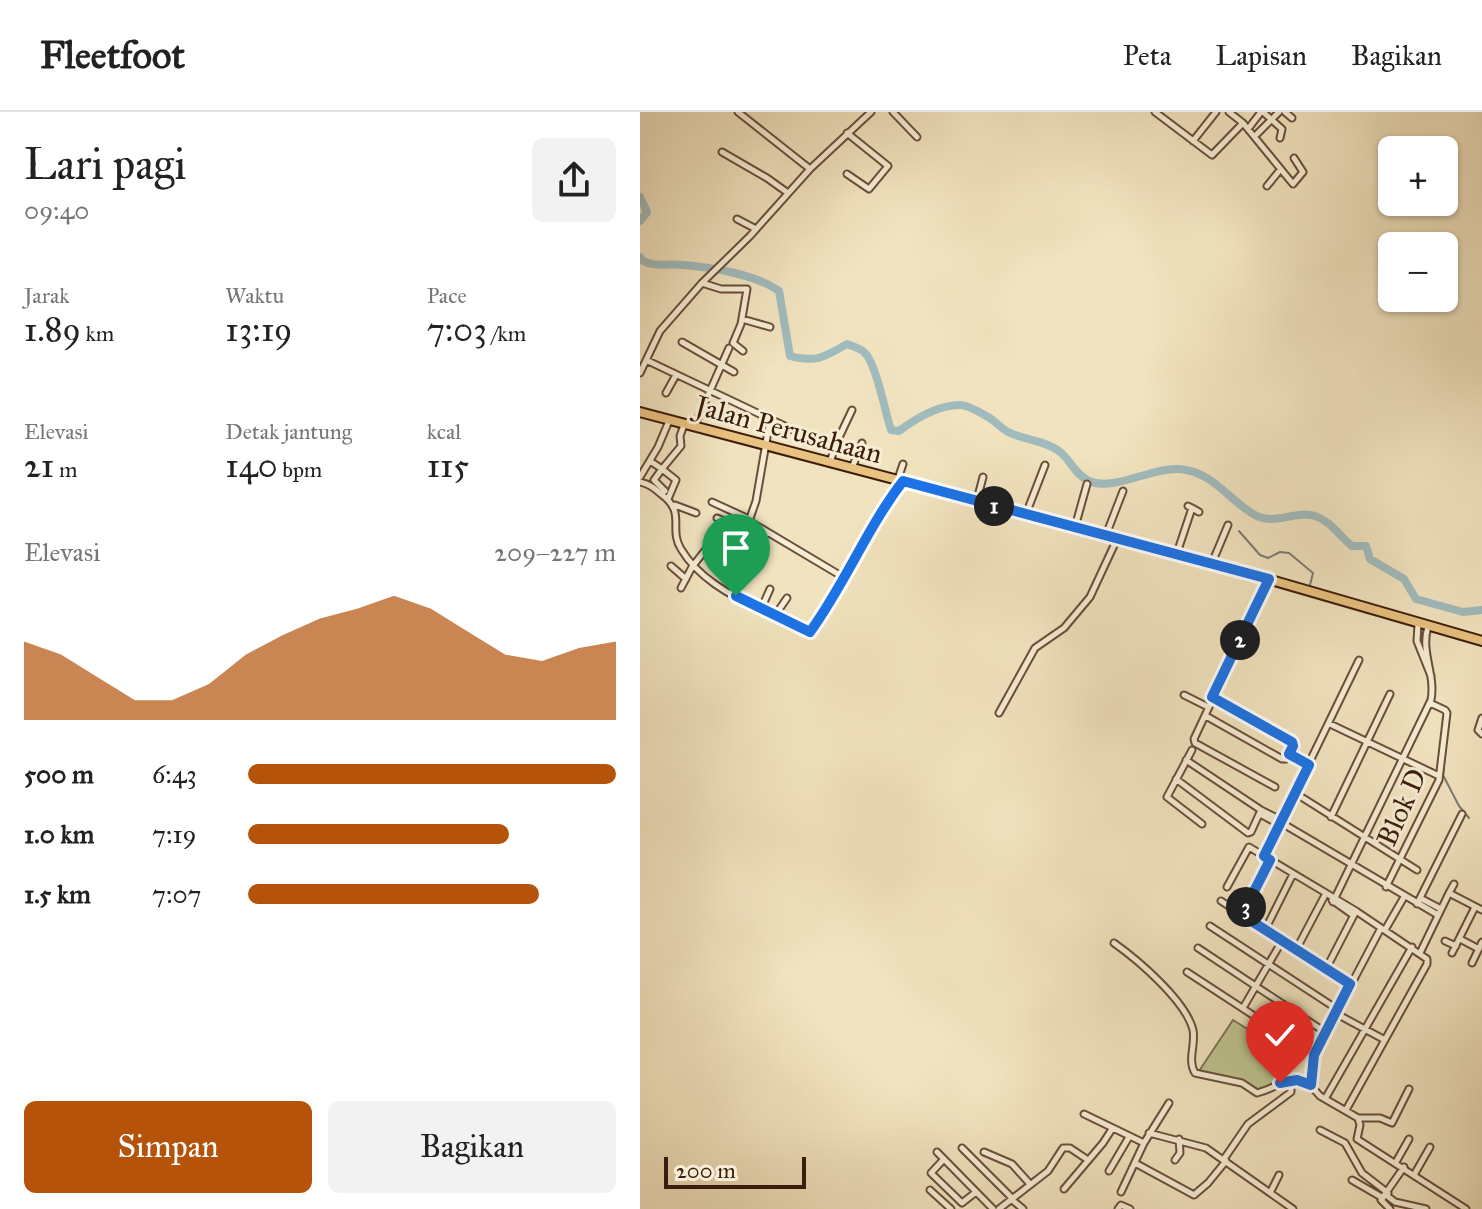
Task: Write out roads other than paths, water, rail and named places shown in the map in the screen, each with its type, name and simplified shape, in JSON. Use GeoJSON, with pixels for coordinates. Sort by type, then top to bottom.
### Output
{"type":"FeatureCollection","features":[{"type":"Feature","properties":{"kind":"main road","name":"Jalan Perusahaan"},"geometry":{"type":"LineString","coordinates":[[640,412],[1212,563],[1482,641]]}},
{"type":"Feature","properties":{"kind":"street"},"geometry":{"type":"LineString","coordinates":[[738,112],[810,169]]}},
{"type":"Feature","properties":{"kind":"street"},"geometry":{"type":"LineString","coordinates":[[640,373],[663,328],[704,280],[810,169],[871,112]]}},
{"type":"Feature","properties":{"kind":"street"},"geometry":{"type":"LineString","coordinates":[[893,112],[917,137]]}},
{"type":"Feature","properties":{"kind":"street"},"geometry":{"type":"LineString","coordinates":[[1155,112],[1214,155],[1262,112],[1283,130],[1280,138]]}},
{"type":"Feature","properties":{"kind":"street"},"geometry":{"type":"LineString","coordinates":[[1193,141],[1216,112]]}},
{"type":"Feature","properties":{"kind":"street"},"geometry":{"type":"LineString","coordinates":[[1229,112],[1245,126],[1292,183],[1296,183],[1303,172],[1294,158]]}},
{"type":"Feature","properties":{"kind":"street"},"geometry":{"type":"LineString","coordinates":[[1257,134],[1279,112]]}},
{"type":"Feature","properties":{"kind":"street"},"geometry":{"type":"LineString","coordinates":[[1285,112],[1292,118]]}},
{"type":"Feature","properties":{"kind":"street"},"geometry":{"type":"LineString","coordinates":[[847,133],[888,166],[869,189],[847,174]]}},
{"type":"Feature","properties":{"kind":"street"},"geometry":{"type":"LineString","coordinates":[[722,152],[788,193]]}},
{"type":"Feature","properties":{"kind":"street"},"geometry":{"type":"LineString","coordinates":[[1267,186],[1280,170]]}},
{"type":"Feature","properties":{"kind":"street"},"geometry":{"type":"LineString","coordinates":[[737,219],[756,229]]}},
{"type":"Feature","properties":{"kind":"street"},"geometry":{"type":"LineString","coordinates":[[704,280],[721,289],[747,289],[742,319],[733,343],[743,351]]}},
{"type":"Feature","properties":{"kind":"street"},"geometry":{"type":"LineString","coordinates":[[742,319],[770,327]]}},
{"type":"Feature","properties":{"kind":"street"},"geometry":{"type":"LineString","coordinates":[[682,342],[734,372]]}},
{"type":"Feature","properties":{"kind":"street"},"geometry":{"type":"LineString","coordinates":[[654,480],[681,446],[680,436],[689,426],[729,348]]}},
{"type":"Feature","properties":{"kind":"street"},"geometry":{"type":"LineString","coordinates":[[640,351],[676,375],[770,420],[835,446]]}},
{"type":"Feature","properties":{"kind":"street"},"geometry":{"type":"LineString","coordinates":[[666,393],[676,375]]}},
{"type":"Feature","properties":{"kind":"street"},"geometry":{"type":"LineString","coordinates":[[830,463],[852,410]]}},
{"type":"Feature","properties":{"kind":"street"},"geometry":{"type":"LineString","coordinates":[[733,543],[749,520],[756,501],[770,420]]}},
{"type":"Feature","properties":{"kind":"street"},"geometry":{"type":"LineString","coordinates":[[641,477],[669,421]]}},
{"type":"Feature","properties":{"kind":"street"},"geometry":{"type":"LineString","coordinates":[[852,469],[862,443]]}},
{"type":"Feature","properties":{"kind":"street"},"geometry":{"type":"LineString","coordinates":[[650,461],[676,480],[668,499]]}},
{"type":"Feature","properties":{"kind":"street"},"geometry":{"type":"LineString","coordinates":[[674,505],[677,543],[692,567],[736,596],[810,632],[834,597],[900,481],[903,464]]}},
{"type":"Feature","properties":{"kind":"street"},"geometry":{"type":"LineString","coordinates":[[1026,514],[1045,465]]}},
{"type":"Feature","properties":{"kind":"street"},"geometry":{"type":"LineString","coordinates":[[641,477],[654,480],[665,491]]}},
{"type":"Feature","properties":{"kind":"street"},"geometry":{"type":"LineString","coordinates":[[641,477],[674,505],[696,513]]}},
{"type":"Feature","properties":{"kind":"street"},"geometry":{"type":"LineString","coordinates":[[977,501],[983,477]]}},
{"type":"Feature","properties":{"kind":"street"},"geometry":{"type":"LineString","coordinates":[[1075,527],[1087,484]]}},
{"type":"Feature","properties":{"kind":"street"},"geometry":{"type":"LineString","coordinates":[[1106,535],[1123,491]]}},
{"type":"Feature","properties":{"kind":"street"},"geometry":{"type":"LineString","coordinates":[[712,502],[749,520],[843,577]]}},
{"type":"Feature","properties":{"kind":"street"},"geometry":{"type":"LineString","coordinates":[[1177,554],[1190,507],[1199,512]]}},
{"type":"Feature","properties":{"kind":"street"},"geometry":{"type":"LineString","coordinates":[[717,518],[743,529]]}},
{"type":"Feature","properties":{"kind":"street"},"geometry":{"type":"LineString","coordinates":[[1212,563],[1228,525]]}},
{"type":"Feature","properties":{"kind":"street"},"geometry":{"type":"LineString","coordinates":[[759,561],[750,554],[766,533]]}},
{"type":"Feature","properties":{"kind":"street"},"geometry":{"type":"LineString","coordinates":[[999,713],[1035,648],[1064,628],[1090,597],[1117,538]]}},
{"type":"Feature","properties":{"kind":"street"},"geometry":{"type":"LineString","coordinates":[[681,588],[692,567],[714,539]]}},
{"type":"Feature","properties":{"kind":"street"},"geometry":{"type":"LineString","coordinates":[[671,566],[686,579]]}},
{"type":"Feature","properties":{"kind":"street"},"geometry":{"type":"LineString","coordinates":[[1269,579],[1194,739],[1195,743],[1275,787]]}},
{"type":"Feature","properties":{"kind":"street"},"geometry":{"type":"LineString","coordinates":[[762,607],[770,589]]}},
{"type":"Feature","properties":{"kind":"street"},"geometry":{"type":"LineString","coordinates":[[776,614],[787,598]]}},
{"type":"Feature","properties":{"kind":"street"},"geometry":{"type":"LineString","coordinates":[[1296,950],[1352,866],[1430,703],[1433,688],[1423,626]]}},
{"type":"Feature","properties":{"kind":"street"},"geometry":{"type":"LineString","coordinates":[[1242,915],[1280,822],[1359,660]]}},
{"type":"Feature","properties":{"kind":"street"},"geometry":{"type":"LineString","coordinates":[[1331,817],[1390,694]]}},
{"type":"Feature","properties":{"kind":"street"},"geometry":{"type":"LineString","coordinates":[[1184,695],[1208,707]]}},
{"type":"Feature","properties":{"kind":"street"},"geometry":{"type":"LineString","coordinates":[[1212,697],[1293,744],[1286,757]]}},
{"type":"Feature","properties":{"kind":"street","name":"Blok D"},"geometry":{"type":"LineString","coordinates":[[1386,887],[1439,776],[1447,713],[1430,703]]}},
{"type":"Feature","properties":{"kind":"street"},"geometry":{"type":"LineString","coordinates":[[1206,716],[1286,757],[1309,765]]}},
{"type":"Feature","properties":{"kind":"street"},"geometry":{"type":"LineString","coordinates":[[1482,718],[1478,730],[1482,734]]}},
{"type":"Feature","properties":{"kind":"street"},"geometry":{"type":"LineString","coordinates":[[1330,724],[1439,776]]}},
{"type":"Feature","properties":{"kind":"street"},"geometry":{"type":"LineString","coordinates":[[1192,750],[1167,798],[1202,824]]}},
{"type":"Feature","properties":{"kind":"street"},"geometry":{"type":"LineString","coordinates":[[1186,760],[1261,812],[1386,887],[1439,912]]}},
{"type":"Feature","properties":{"kind":"street"},"geometry":{"type":"LineString","coordinates":[[1176,779],[1248,833],[1261,812]]}},
{"type":"Feature","properties":{"kind":"street"},"geometry":{"type":"LineString","coordinates":[[1295,793],[1417,870]]}},
{"type":"Feature","properties":{"kind":"street"},"geometry":{"type":"LineString","coordinates":[[1419,901],[1462,814]]}},
{"type":"Feature","properties":{"kind":"street"},"geometry":{"type":"LineString","coordinates":[[1227,887],[1247,847],[1427,959],[1346,1110]]}},
{"type":"Feature","properties":{"kind":"street"},"geometry":{"type":"LineString","coordinates":[[1265,930],[1293,874]]}},
{"type":"Feature","properties":{"kind":"street"},"geometry":{"type":"LineString","coordinates":[[1420,953],[1454,884]]}},
{"type":"Feature","properties":{"kind":"street"},"geometry":{"type":"LineString","coordinates":[[1449,893],[1479,908],[1452,953]]}},
{"type":"Feature","properties":{"kind":"street"},"geometry":{"type":"LineString","coordinates":[[1309,1084],[1314,1055],[1325,1032],[1350,984],[1404,897]]}},
{"type":"Feature","properties":{"kind":"street"},"geometry":{"type":"LineString","coordinates":[[1221,901],[1350,984]]}},
{"type":"Feature","properties":{"kind":"street"},"geometry":{"type":"LineString","coordinates":[[1326,969],[1356,913]]}},
{"type":"Feature","properties":{"kind":"street"},"geometry":{"type":"LineString","coordinates":[[1210,926],[1336,1011],[1385,1040]]}},
{"type":"Feature","properties":{"kind":"street"},"geometry":{"type":"LineString","coordinates":[[1460,939],[1480,945],[1472,963]]}},
{"type":"Feature","properties":{"kind":"street"},"geometry":{"type":"LineString","coordinates":[[1243,1008],[1282,941]]}},
{"type":"Feature","properties":{"kind":"street"},"geometry":{"type":"LineString","coordinates":[[1445,941],[1456,946]]}},
{"type":"Feature","properties":{"kind":"street"},"geometry":{"type":"LineString","coordinates":[[1114,943],[1145,966],[1188,1019],[1194,1033],[1192,1067],[1195,1073],[1242,1083],[1259,1094],[1271,1086],[1294,1080],[1309,1084],[1325,1099],[1358,1118],[1380,1118],[1392,1123],[1409,1089]]}},
{"type":"Feature","properties":{"kind":"street"},"geometry":{"type":"LineString","coordinates":[[1325,1099],[1412,947]]}},
{"type":"Feature","properties":{"kind":"street"},"geometry":{"type":"LineString","coordinates":[[1198,948],[1325,1032]]}},
{"type":"Feature","properties":{"kind":"street"},"geometry":{"type":"LineString","coordinates":[[1187,972],[1314,1055]]}},
{"type":"Feature","properties":{"kind":"street"},"geometry":{"type":"LineString","coordinates":[[1135,1163],[1194,1195],[1225,1160],[1248,1124],[1291,1092],[1294,1080]]}},
{"type":"Feature","properties":{"kind":"street"},"geometry":{"type":"LineString","coordinates":[[1121,1192],[1149,1133],[1169,1103]]}},
{"type":"Feature","properties":{"kind":"street"},"geometry":{"type":"LineString","coordinates":[[1084,1114],[1144,1143]]}},
{"type":"Feature","properties":{"kind":"street"},"geometry":{"type":"LineString","coordinates":[[1358,1118],[1360,1125],[1356,1138],[1466,1209]]}},
{"type":"Feature","properties":{"kind":"street"},"geometry":{"type":"LineString","coordinates":[[1064,1189],[1112,1129]]}},
{"type":"Feature","properties":{"kind":"street"},"geometry":{"type":"LineString","coordinates":[[1320,1130],[1345,1143],[1360,1171],[1396,1203],[1426,1209]]}},
{"type":"Feature","properties":{"kind":"street"},"geometry":{"type":"LineString","coordinates":[[1149,1133],[1201,1145],[1293,1209]]}},
{"type":"Feature","properties":{"kind":"street"},"geometry":{"type":"LineString","coordinates":[[1109,1171],[1129,1137]]}},
{"type":"Feature","properties":{"kind":"street"},"geometry":{"type":"LineString","coordinates":[[1175,1160],[1180,1153],[1179,1139]]}},
{"type":"Feature","properties":{"kind":"street"},"geometry":{"type":"LineString","coordinates":[[1396,1162],[1409,1139]]}},
{"type":"Feature","properties":{"kind":"street"},"geometry":{"type":"LineString","coordinates":[[1414,1175],[1430,1147]]}},
{"type":"Feature","properties":{"kind":"street"},"geometry":{"type":"LineString","coordinates":[[962,1148],[1023,1209]]}},
{"type":"Feature","properties":{"kind":"street"},"geometry":{"type":"LineString","coordinates":[[999,1209],[1048,1171],[1064,1148],[1088,1160]]}},
{"type":"Feature","properties":{"kind":"street"},"geometry":{"type":"LineString","coordinates":[[937,1152],[993,1209]]}},
{"type":"Feature","properties":{"kind":"street"},"geometry":{"type":"LineString","coordinates":[[984,1152],[1012,1164],[1030,1184]]}},
{"type":"Feature","properties":{"kind":"street"},"geometry":{"type":"LineString","coordinates":[[944,1159],[931,1173],[962,1203],[976,1192]]}},
{"type":"Feature","properties":{"kind":"street"},"geometry":{"type":"LineString","coordinates":[[1390,1209],[1381,1201],[1404,1167]]}},
{"type":"Feature","properties":{"kind":"street"},"geometry":{"type":"LineString","coordinates":[[1270,1193],[1279,1175]]}},
{"type":"Feature","properties":{"kind":"street"},"geometry":{"type":"LineString","coordinates":[[1352,1180],[1386,1195]]}},
{"type":"Feature","properties":{"kind":"street"},"geometry":{"type":"LineString","coordinates":[[930,1190],[951,1209]]}},
{"type":"Feature","properties":{"kind":"street"},"geometry":{"type":"LineString","coordinates":[[1118,1209],[1122,1205],[1130,1209]]}},
{"type":"Feature","properties":{"kind":"waterway"},"geometry":{"type":"LineString","coordinates":[[640,197],[647,212],[640,221]]}},
{"type":"Feature","properties":{"kind":"waterway"},"geometry":{"type":"LineString","coordinates":[[640,257],[652,264],[695,266],[733,273],[759,280],[779,291],[790,356],[820,358],[847,344],[862,351],[876,376],[891,430],[899,431],[936,410],[963,405],[988,417],[1008,432],[1053,447],[1080,475],[1099,484],[1121,482],[1168,469],[1191,471],[1202,475],[1245,509],[1262,518],[1300,515],[1321,518],[1352,546],[1366,546],[1370,559],[1404,579],[1416,599],[1463,612],[1482,610]]}},
{"type":"Feature","properties":{"kind":"waterway"},"geometry":{"type":"LineString","coordinates":[[1239,531],[1260,555],[1268,558],[1280,552],[1289,553],[1313,573],[1310,585]]}},
{"type":"Feature","properties":{"kind":"waterway"},"geometry":{"type":"LineString","coordinates":[[1448,723],[1443,775],[1469,818]]}}]}
